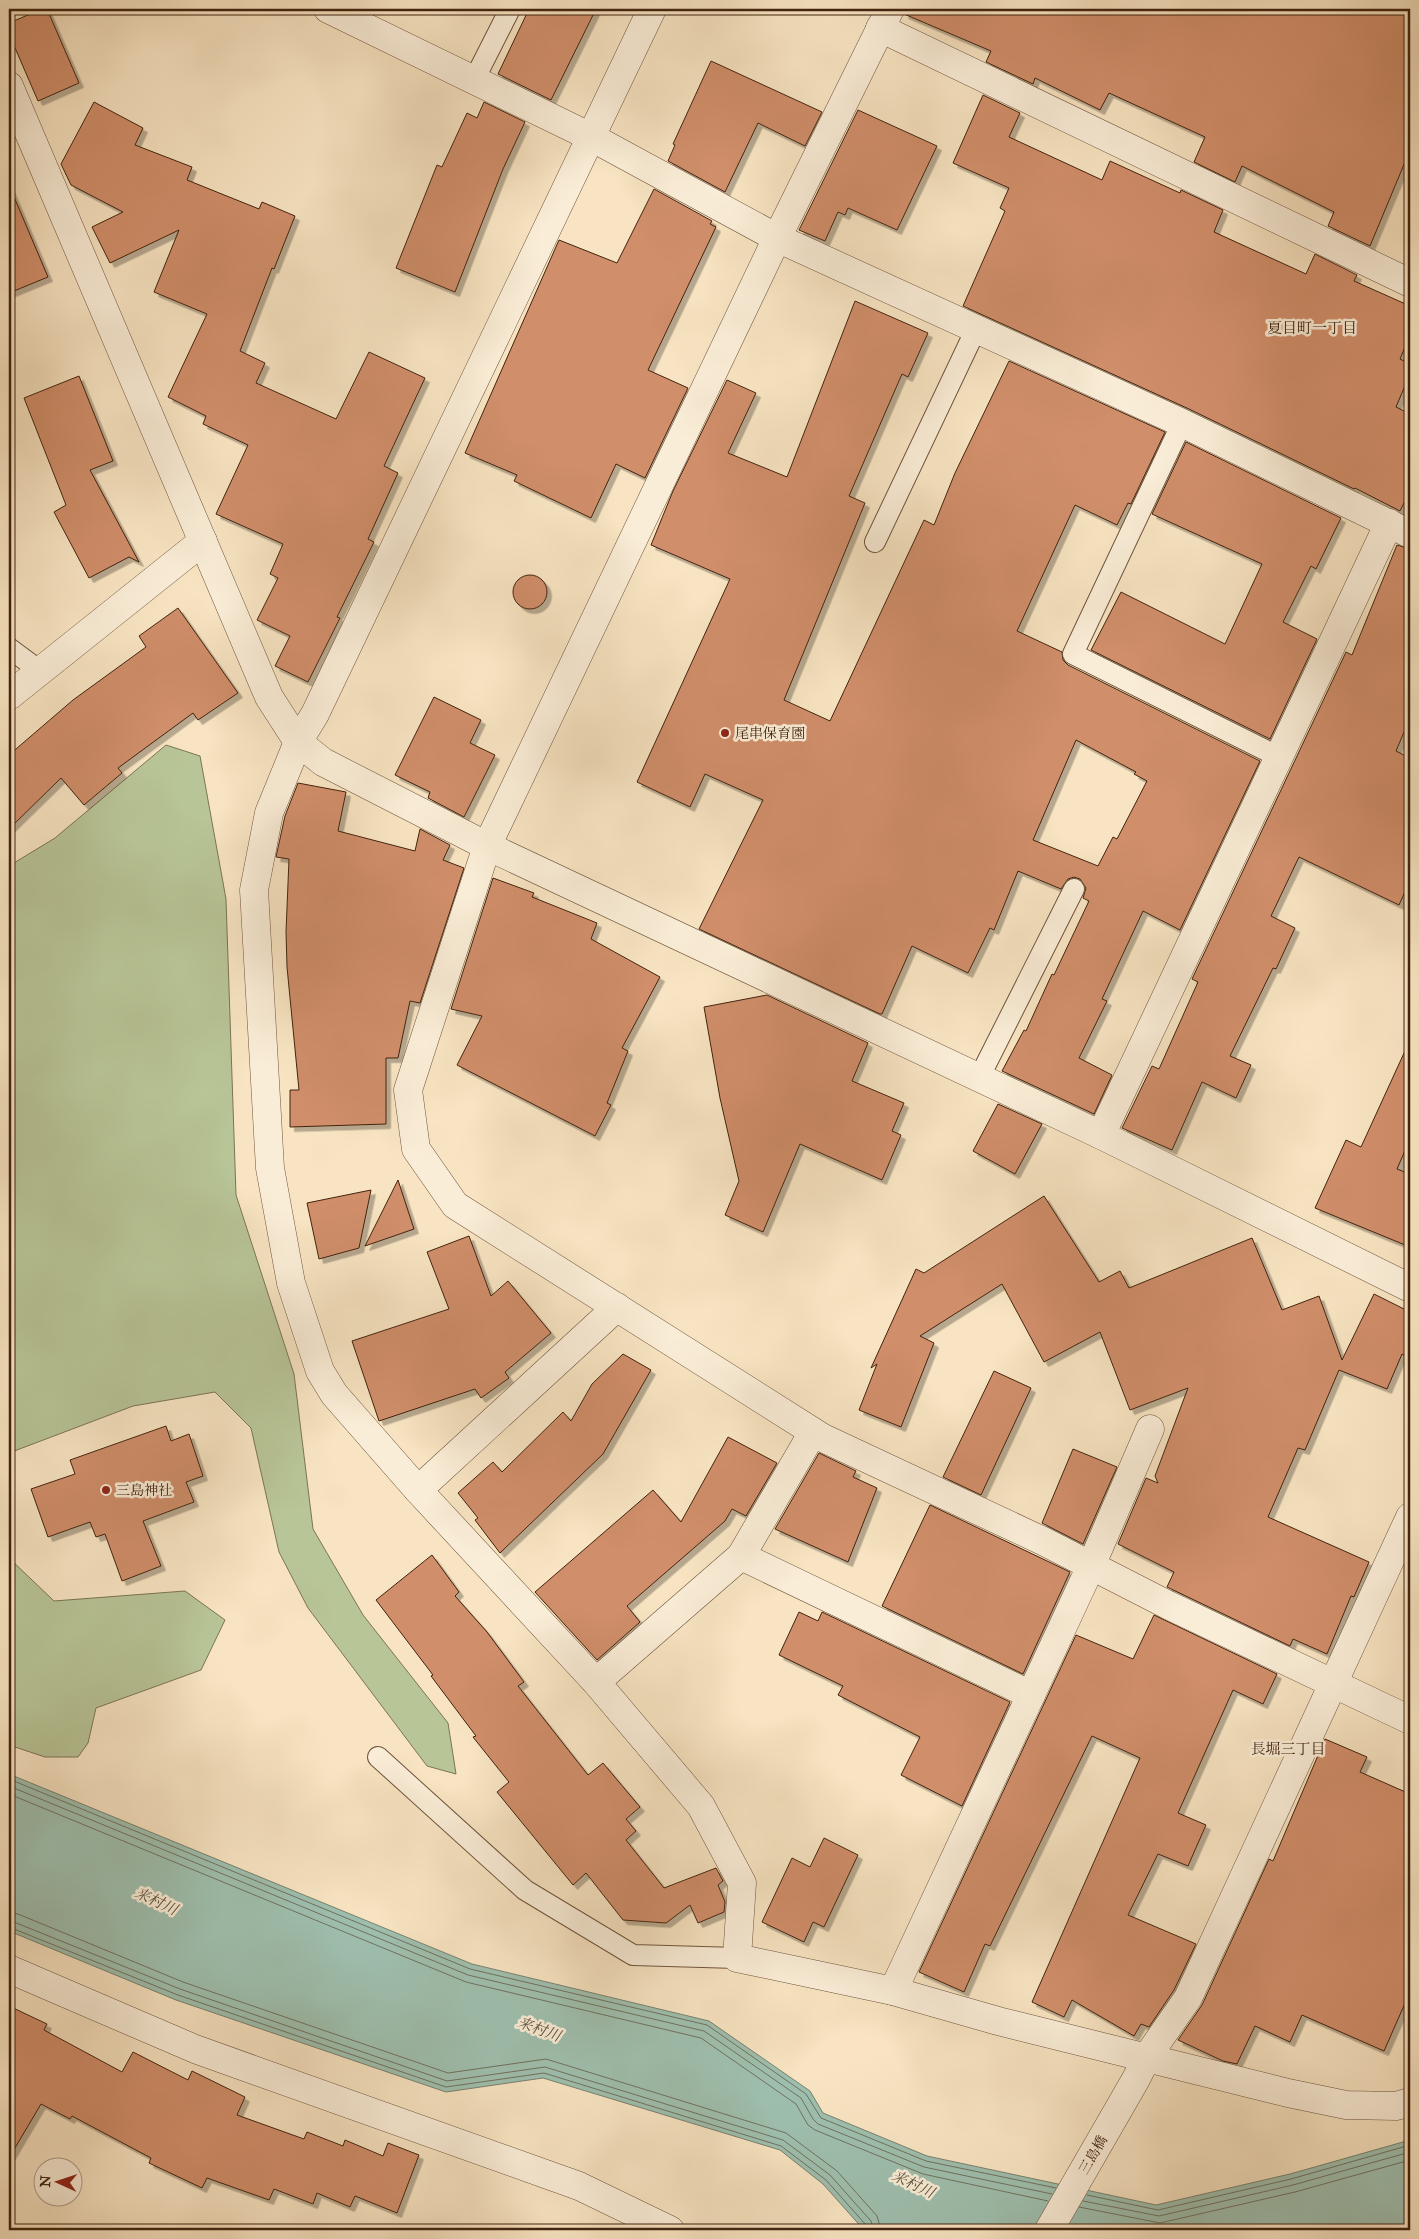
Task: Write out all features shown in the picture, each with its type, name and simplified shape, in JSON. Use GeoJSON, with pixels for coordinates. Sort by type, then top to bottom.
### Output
{"type":"FeatureCollection","features":[{"type":"Feature","properties":{"kind":"street"},"geometry":{"type":"LineString","coordinates":[[328,9],[591,137],[777,238],[1182,423],[1399,529],[1279,757],[1101,1136]]}},
{"type":"Feature","properties":{"kind":"street"},"geometry":{"type":"LineString","coordinates":[[652,9],[315,714],[298,742],[269,813],[254,890],[270,1168],[291,1283],[320,1371],[334,1394],[418,1490],[596,1682],[701,1806],[742,1883],[737,1958],[892,1991],[998,2021],[1142,2068],[1346,2105],[1396,2106],[1410,2102]]}},
{"type":"Feature","properties":{"kind":"street"},"geometry":{"type":"LineString","coordinates":[[1410,283],[885,18],[777,238],[487,846],[408,1090],[416,1149],[455,1205],[813,1432],[1043,1541],[1168,1605],[1410,1720]]}},
{"type":"Feature","properties":{"kind":"street"},"geometry":{"type":"LineString","coordinates":[[9,86],[270,697],[298,742],[323,762],[487,846],[1101,1136],[1410,1288]]}},
{"type":"Feature","properties":{"kind":"street"},"geometry":{"type":"LineString","coordinates":[[9,696],[203,541]]}},
{"type":"Feature","properties":{"kind":"street"},"geometry":{"type":"LineString","coordinates":[[418,1490],[617,1307]]}},
{"type":"Feature","properties":{"kind":"street"},"geometry":{"type":"LineString","coordinates":[[892,1991],[1091,1566],[1150,1429]]}},
{"type":"Feature","properties":{"kind":"street"},"geometry":{"type":"LineString","coordinates":[[596,1682],[742,1556],[813,1432]]}},
{"type":"Feature","properties":{"kind":"street","name":"三島橋"},"geometry":{"type":"LineString","coordinates":[[1049,2230],[1142,2068],[1188,1998],[1410,1517]]}},
{"type":"Feature","properties":{"kind":"street"},"geometry":{"type":"LineString","coordinates":[[742,1556],[1031,1695]]}},
{"type":"Feature","properties":{"kind":"street"},"geometry":{"type":"LineString","coordinates":[[9,1969],[195,2049],[579,2186],[670,2230]]}},
{"type":"Feature","properties":{"kind":"lane"},"geometry":{"type":"LineString","coordinates":[[474,80],[510,9]]}},
{"type":"Feature","properties":{"kind":"lane"},"geometry":{"type":"LineString","coordinates":[[874,542],[976,329]]}},
{"type":"Feature","properties":{"kind":"lane"},"geometry":{"type":"LineString","coordinates":[[1182,423],[1073,654],[1279,757]]}},
{"type":"Feature","properties":{"kind":"lane"},"geometry":{"type":"LineString","coordinates":[[9,648],[40,670]]}},
{"type":"Feature","properties":{"kind":"lane"},"geometry":{"type":"LineString","coordinates":[[979,1078],[1074,889]]}},
{"type":"Feature","properties":{"kind":"lane"},"geometry":{"type":"LineString","coordinates":[[378,1757],[525,1890],[633,1955],[737,1958]]}},
{"type":"Feature","properties":{"kind":"shaded area"},"geometry":{"type":"Polygon","coordinates":[[[166,745],[200,756],[226,899],[236,1195],[294,1374],[313,1529],[363,1615],[448,1723],[456,1774],[427,1766],[308,1608],[279,1552],[251,1428],[215,1392],[133,1406],[9,1453],[9,866],[55,838],[166,745]]]}},
{"type":"Feature","properties":{"kind":"shaded area"},"geometry":{"type":"Polygon","coordinates":[[[9,1558],[54,1601],[185,1591],[225,1620],[201,1670],[96,1708],[88,1743],[78,1757],[45,1757],[9,1745],[9,1558]]]}},
{"type":"Feature","properties":{"kind":"water","name":"来村川"},"geometry":{"type":"Polygon","coordinates":[[[9,1774],[472,1964],[709,2021],[810,2091],[823,2113],[927,2156],[1156,2205],[1290,2174],[1410,2140],[1410,2230],[864,2230],[823,2184],[780,2150],[543,2078],[446,2092],[176,2000],[9,1931],[9,1774]]]}},
{"type":"Feature","properties":{"kind":"building"},"geometry":{"type":"Polygon","coordinates":[[[42,9],[47,9],[79,83],[38,101],[9,34],[9,23],[42,9]]]}},
{"type":"Feature","properties":{"kind":"building"},"geometry":{"type":"Polygon","coordinates":[[[529,9],[596,9],[551,100],[498,74],[529,9]]]}},
{"type":"Feature","properties":{"kind":"building"},"geometry":{"type":"Polygon","coordinates":[[[906,9],[1410,9],[1410,150],[1370,246],[1328,226],[1334,212],[1242,166],[1235,182],[1194,162],[1205,137],[1109,93],[1100,110],[1035,78],[1033,84],[986,62],[991,51],[904,14],[906,9]]]}},
{"type":"Feature","properties":{"kind":"building"},"geometry":{"type":"Polygon","coordinates":[[[711,61],[822,112],[805,146],[758,123],[725,192],[668,161],[675,145],[673,144],[711,61]]]}},
{"type":"Feature","properties":{"kind":"building"},"geometry":{"type":"Polygon","coordinates":[[[983,95],[1020,113],[1009,137],[1102,180],[1110,161],[1180,193],[1181,190],[1223,210],[1214,232],[1306,274],[1315,254],[1357,275],[1354,281],[1410,306],[1410,335],[1400,359],[1410,364],[1410,374],[1396,407],[1410,414],[1410,491],[1400,511],[1189,409],[963,306],[1005,211],[1000,208],[1009,188],[953,163],[983,95]]]}},
{"type":"Feature","properties":{"kind":"building"},"geometry":{"type":"Polygon","coordinates":[[[94,102],[143,128],[135,145],[192,167],[187,180],[259,209],[262,202],[295,216],[274,269],[272,268],[240,351],[265,363],[256,383],[336,419],[369,352],[425,378],[384,466],[398,473],[368,539],[374,542],[337,617],[340,618],[308,682],[275,666],[290,636],[257,620],[278,578],[270,574],[283,544],[216,514],[248,445],[203,424],[206,416],[168,397],[207,314],[154,292],[179,230],[110,263],[92,227],[123,212],[71,185],[61,164],[94,102]]]}},
{"type":"Feature","properties":{"kind":"building"},"geometry":{"type":"Polygon","coordinates":[[[484,102],[525,122],[503,169],[455,292],[396,268],[437,165],[442,167],[467,113],[477,118],[484,102]]]}},
{"type":"Feature","properties":{"kind":"building"},"geometry":{"type":"Polygon","coordinates":[[[858,110],[937,146],[897,230],[848,208],[845,215],[838,212],[825,241],[799,230],[858,110]]]}},
{"type":"Feature","properties":{"kind":"building"},"geometry":{"type":"Polygon","coordinates":[[[9,185],[48,277],[9,293],[9,185]]]}},
{"type":"Feature","properties":{"kind":"building"},"geometry":{"type":"Polygon","coordinates":[[[654,189],[712,221],[710,224],[716,227],[648,370],[688,388],[645,478],[616,464],[591,518],[514,481],[517,475],[465,453],[559,240],[617,263],[654,189]]]}},
{"type":"Feature","properties":{"kind":"building"},"geometry":{"type":"Polygon","coordinates":[[[855,301],[928,333],[908,377],[902,374],[849,496],[865,503],[784,700],[830,721],[924,520],[934,525],[955,473],[1009,361],[1165,432],[1131,504],[1128,503],[1117,525],[1075,505],[1017,631],[1062,652],[1063,660],[1068,665],[1260,761],[1180,930],[1143,911],[1102,999],[1107,1001],[1079,1058],[1112,1075],[1094,1114],[1002,1071],[1024,1030],[1026,1031],[1089,901],[1083,898],[1086,888],[1080,879],[1074,877],[1068,879],[1061,889],[1018,871],[994,930],[990,928],[968,973],[912,946],[882,1014],[699,929],[763,800],[705,774],[690,807],[637,782],[730,579],[651,545],[673,491],[727,380],[756,393],[728,453],[787,477],[855,301]],[[1076,740],[1033,840],[1098,866],[1113,837],[1117,839],[1147,781],[1134,774],[1136,772],[1076,740]]]}},
{"type":"Feature","properties":{"kind":"building"},"geometry":{"type":"Polygon","coordinates":[[[79,376],[113,461],[90,470],[139,562],[129,557],[89,578],[54,512],[66,505],[24,398],[79,376]]]}},
{"type":"Feature","properties":{"kind":"building"},"geometry":{"type":"Polygon","coordinates":[[[1186,442],[1341,518],[1316,569],[1311,566],[1283,622],[1317,639],[1270,739],[1091,650],[1121,592],[1225,644],[1262,564],[1152,514],[1186,442]]]}},
{"type":"Feature","properties":{"kind":"building"},"geometry":{"type":"Polygon","coordinates":[[[1397,545],[1410,549],[1410,718],[1396,751],[1410,758],[1410,881],[1399,905],[1299,857],[1271,916],[1295,928],[1276,969],[1273,968],[1230,1056],[1251,1065],[1236,1098],[1202,1082],[1172,1150],[1122,1128],[1152,1066],[1159,1069],[1198,982],[1192,979],[1346,652],[1352,655],[1397,545]]]}},
{"type":"Feature","properties":{"kind":"building"},"geometry":{"type":"Polygon","coordinates":[[[530,575],[542,580],[547,592],[542,604],[530,609],[518,604],[513,592],[518,580],[530,575]]]}},
{"type":"Feature","properties":{"kind":"building"},"geometry":{"type":"Polygon","coordinates":[[[178,608],[238,693],[198,720],[193,713],[118,768],[122,773],[84,805],[61,778],[9,829],[9,755],[73,700],[146,647],[139,636],[178,608]]]}},
{"type":"Feature","properties":{"kind":"building"},"geometry":{"type":"Polygon","coordinates":[[[434,697],[481,720],[470,743],[495,755],[464,817],[428,798],[430,792],[395,775],[434,697]]]}},
{"type":"Feature","properties":{"kind":"building"},"geometry":{"type":"Polygon","coordinates":[[[298,783],[346,792],[338,831],[415,851],[420,829],[450,845],[443,860],[464,868],[420,1003],[410,1001],[398,1058],[386,1058],[386,1124],[290,1127],[290,1090],[299,1090],[287,967],[286,932],[289,859],[276,857],[285,816],[298,783]]]}},
{"type":"Feature","properties":{"kind":"building"},"geometry":{"type":"Polygon","coordinates":[[[493,878],[534,893],[532,897],[597,923],[591,939],[660,977],[622,1048],[628,1051],[607,1103],[611,1105],[595,1136],[457,1065],[482,1016],[451,1009],[493,878]]]}},
{"type":"Feature","properties":{"kind":"building"},"geometry":{"type":"Polygon","coordinates":[[[767,995],[868,1043],[852,1081],[904,1103],[892,1131],[901,1135],[882,1180],[800,1144],[763,1232],[725,1215],[739,1181],[720,1098],[704,1007],[767,995]]]}},
{"type":"Feature","properties":{"kind":"building"},"geometry":{"type":"Polygon","coordinates":[[[1410,1040],[1410,1139],[1397,1169],[1410,1174],[1410,1247],[1315,1208],[1346,1140],[1361,1147],[1410,1040]]]}},
{"type":"Feature","properties":{"kind":"building"},"geometry":{"type":"Polygon","coordinates":[[[998,1104],[1042,1124],[1015,1174],[973,1151],[998,1104]]]}},
{"type":"Feature","properties":{"kind":"building"},"geometry":{"type":"Polygon","coordinates":[[[398,1180],[414,1229],[365,1246],[398,1180]]]}},
{"type":"Feature","properties":{"kind":"building"},"geometry":{"type":"Polygon","coordinates":[[[371,1190],[359,1248],[319,1259],[307,1203],[371,1190]]]}},
{"type":"Feature","properties":{"kind":"building"},"geometry":{"type":"Polygon","coordinates":[[[1044,1196],[1099,1282],[1120,1271],[1129,1288],[1252,1238],[1282,1310],[1319,1296],[1342,1360],[1374,1294],[1410,1312],[1410,1358],[1402,1354],[1387,1389],[1339,1370],[1305,1450],[1298,1448],[1268,1517],[1369,1562],[1354,1597],[1351,1596],[1327,1654],[1293,1639],[1290,1646],[1167,1587],[1174,1572],[1118,1544],[1146,1478],[1158,1483],[1155,1476],[1188,1388],[1130,1410],[1100,1332],[1044,1362],[1002,1284],[920,1336],[934,1343],[901,1427],[859,1410],[877,1364],[871,1368],[916,1269],[924,1273],[1044,1196]]]}},
{"type":"Feature","properties":{"kind":"building"},"geometry":{"type":"Polygon","coordinates":[[[469,1236],[491,1296],[508,1281],[551,1333],[505,1372],[509,1378],[481,1398],[475,1389],[379,1421],[352,1341],[449,1309],[427,1252],[469,1236]]]}},
{"type":"Feature","properties":{"kind":"building"},"geometry":{"type":"Polygon","coordinates":[[[623,1354],[651,1370],[603,1454],[500,1553],[475,1520],[478,1518],[458,1493],[493,1462],[502,1472],[563,1412],[571,1421],[592,1384],[623,1354]]]}},
{"type":"Feature","properties":{"kind":"building"},"geometry":{"type":"Polygon","coordinates":[[[994,1371],[1031,1388],[981,1495],[943,1477],[994,1371]]]}},
{"type":"Feature","properties":{"kind":"building"},"geometry":{"type":"Polygon","coordinates":[[[166,1426],[171,1441],[189,1434],[203,1476],[186,1482],[194,1502],[143,1521],[161,1566],[122,1581],[105,1534],[96,1537],[90,1522],[48,1537],[31,1489],[75,1474],[70,1460],[166,1426]]]}},
{"type":"Feature","properties":{"kind":"building"},"geometry":{"type":"Polygon","coordinates":[[[728,1437],[777,1463],[746,1516],[732,1509],[725,1521],[627,1606],[640,1622],[597,1660],[535,1592],[653,1490],[681,1522],[728,1437]]]}},
{"type":"Feature","properties":{"kind":"building"},"geometry":{"type":"Polygon","coordinates":[[[1073,1449],[1117,1467],[1083,1544],[1042,1523],[1073,1449]]]}},
{"type":"Feature","properties":{"kind":"building"},"geometry":{"type":"Polygon","coordinates":[[[819,1453],[856,1471],[853,1477],[877,1488],[848,1562],[775,1529],[819,1453]]]}},
{"type":"Feature","properties":{"kind":"building"},"geometry":{"type":"Polygon","coordinates":[[[930,1505],[1070,1572],[1023,1674],[882,1606],[930,1505]]]}},
{"type":"Feature","properties":{"kind":"building"},"geometry":{"type":"Polygon","coordinates":[[[432,1555],[459,1592],[455,1596],[487,1632],[524,1682],[518,1686],[588,1775],[603,1763],[640,1807],[626,1819],[636,1831],[626,1840],[664,1888],[716,1868],[723,1881],[718,1885],[725,1902],[724,1912],[698,1923],[690,1905],[666,1923],[623,1920],[586,1873],[573,1885],[497,1792],[509,1782],[473,1737],[476,1736],[431,1676],[433,1675],[376,1600],[432,1555]]]}},
{"type":"Feature","properties":{"kind":"building"},"geometry":{"type":"Polygon","coordinates":[[[799,1612],[818,1621],[822,1612],[1010,1702],[962,1806],[901,1775],[920,1737],[838,1695],[843,1686],[779,1655],[799,1612]]]}},
{"type":"Feature","properties":{"kind":"building"},"geometry":{"type":"Polygon","coordinates":[[[1154,1615],[1277,1674],[1263,1704],[1233,1690],[1178,1813],[1206,1825],[1188,1866],[1158,1854],[1128,1915],[1196,1944],[1174,1990],[1149,2027],[1141,2024],[1134,2036],[1072,2000],[1064,2017],[1032,2002],[1140,1758],[1092,1736],[990,1946],[985,1944],[964,1992],[919,1972],[1076,1635],[1133,1659],[1154,1615]]]}},
{"type":"Feature","properties":{"kind":"building"},"geometry":{"type":"Polygon","coordinates":[[[1325,1739],[1367,1757],[1360,1772],[1410,1794],[1410,1992],[1384,2051],[1302,2015],[1290,2042],[1255,2026],[1237,2064],[1223,2061],[1178,2040],[1202,2005],[1269,1859],[1273,1861],[1325,1739]]]}},
{"type":"Feature","properties":{"kind":"building"},"geometry":{"type":"Polygon","coordinates":[[[824,1838],[858,1855],[824,1927],[813,1922],[804,1942],[762,1922],[792,1858],[810,1867],[824,1838]]]}},
{"type":"Feature","properties":{"kind":"building"},"geometry":{"type":"Polygon","coordinates":[[[9,2006],[47,2024],[44,2030],[122,2072],[133,2052],[188,2080],[192,2071],[245,2097],[237,2115],[304,2139],[307,2132],[343,2146],[345,2140],[383,2156],[388,2143],[419,2155],[397,2213],[355,2196],[350,2207],[317,2193],[313,2204],[274,2189],[269,2200],[207,2178],[202,2188],[149,2163],[151,2158],[72,2116],[70,2119],[41,2104],[9,2158],[9,2006]]]}},
{"type":"Feature","properties":{"kind":"place","name":"尾串保育園"},"geometry":{"type":"Point","coordinates":[725,733]}},
{"type":"Feature","properties":{"kind":"place","name":"三島神社"},"geometry":{"type":"Point","coordinates":[106,1490]}},
{"type":"Feature","properties":{"kind":"district","name":"夏目町一丁目"},"geometry":{"type":"Point","coordinates":[1312,328]}},
{"type":"Feature","properties":{"kind":"district","name":"長堀三丁目"},"geometry":{"type":"Point","coordinates":[1288,1749]}}]}
